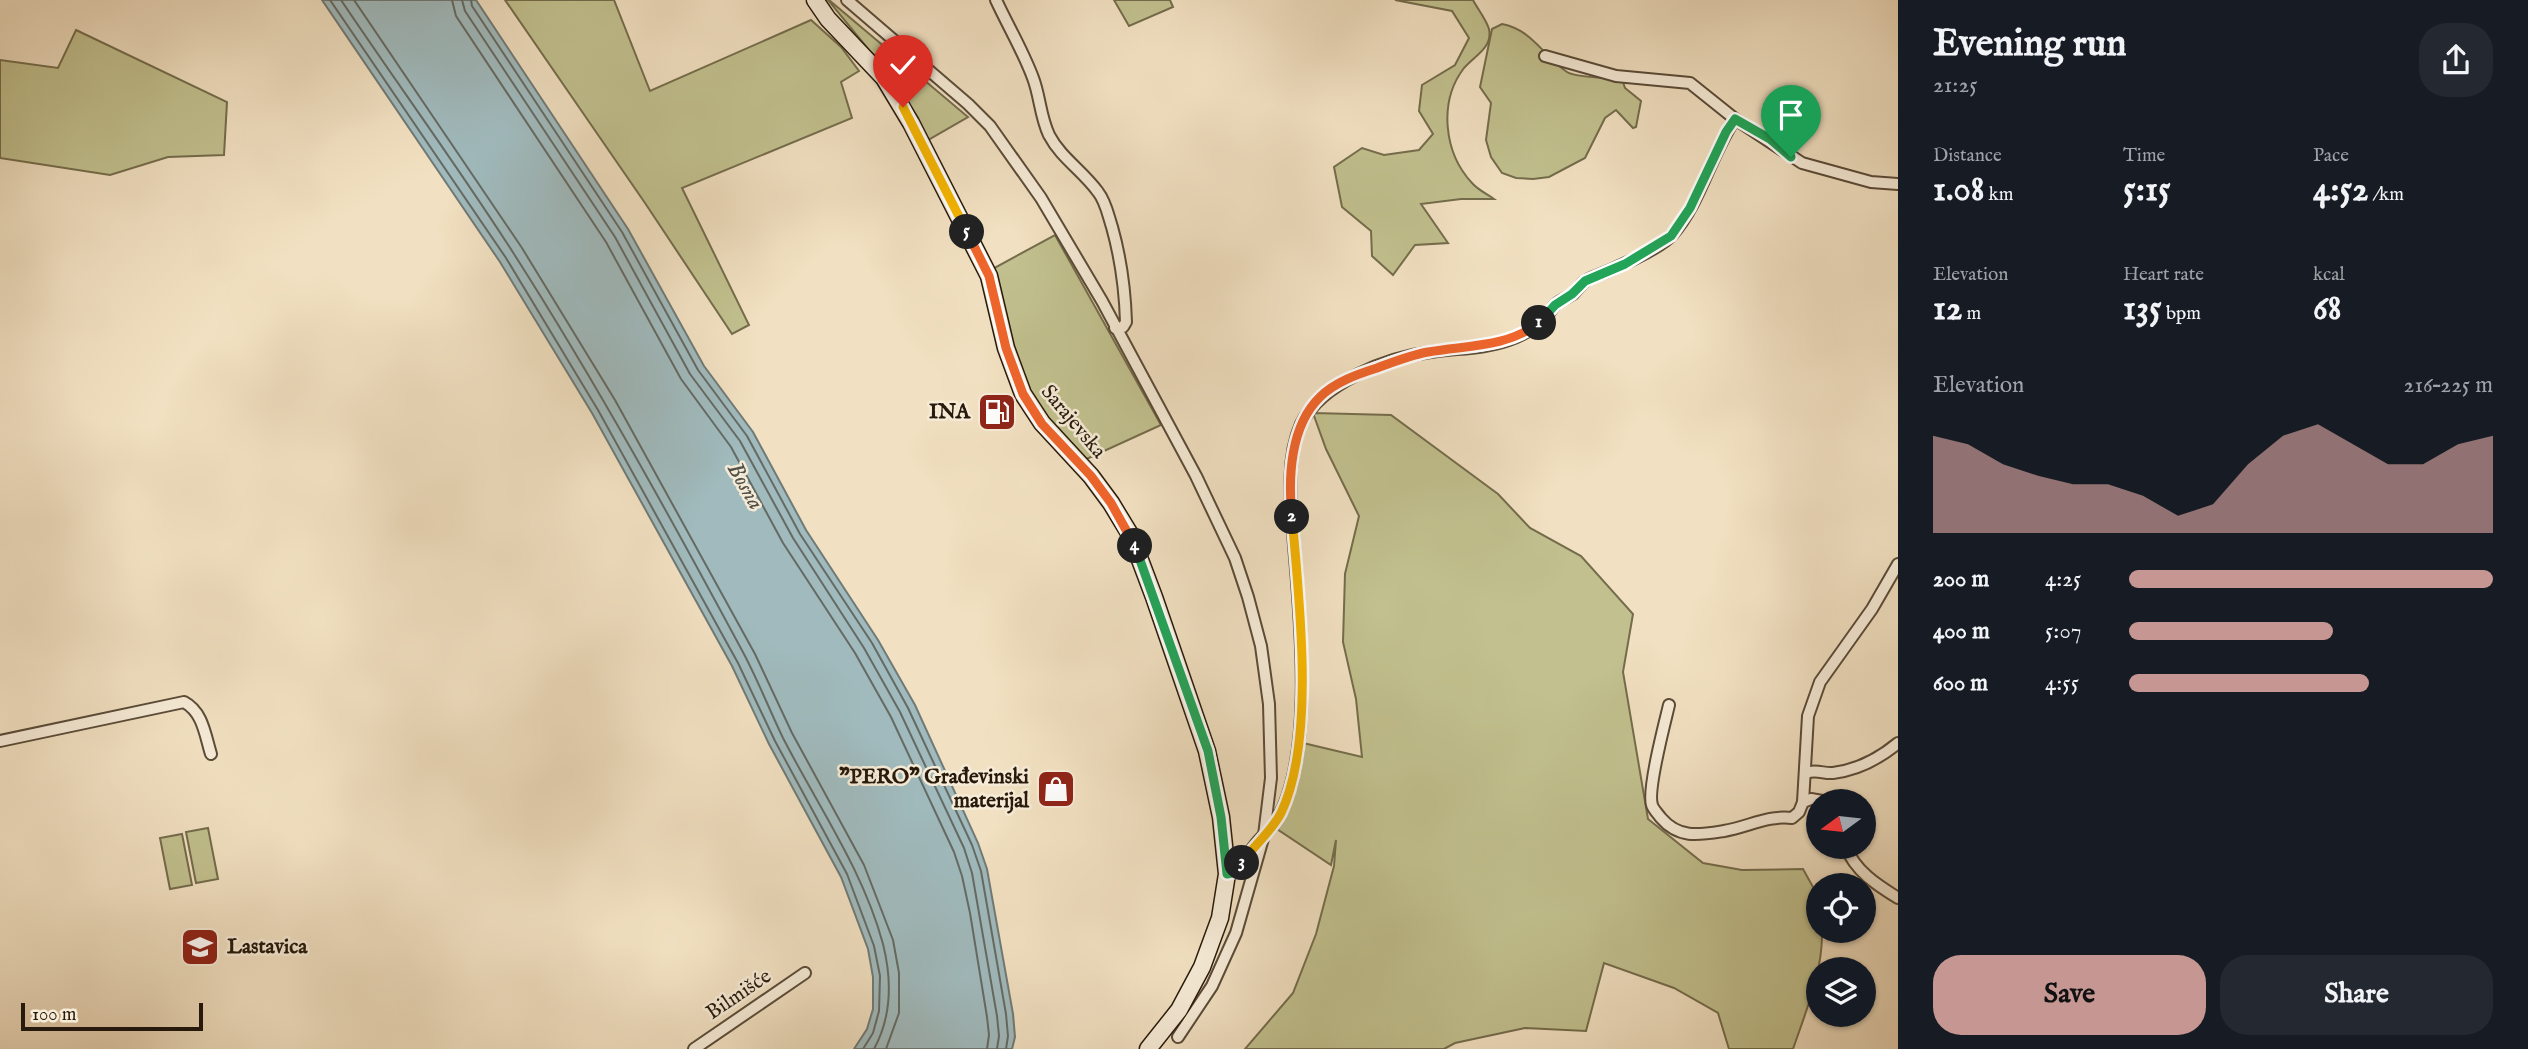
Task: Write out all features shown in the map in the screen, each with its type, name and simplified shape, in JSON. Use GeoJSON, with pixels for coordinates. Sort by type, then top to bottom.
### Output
{"type":"FeatureCollection","features":[{"type":"Feature","properties":{"kind":"main road","name":"Sarajevska"},"geometry":{"type":"LineString","coordinates":[[815,0],[828,19],[884,78],[911,123],[989,276],[1006,348],[1023,394],[1042,424],[1091,476],[1131,536],[1208,751],[1221,817],[1227,874],[1220,918],[1202,967],[1179,1010],[1148,1049]]}},
{"type":"Feature","properties":{"kind":"street"},"geometry":{"type":"LineString","coordinates":[[847,0],[968,104],[989,127],[1041,198],[1102,301],[1196,476],[1235,558],[1248,597],[1261,646],[1269,704],[1270,778],[1264,835],[1236,933],[1212,985],[1178,1037]]}},
{"type":"Feature","properties":{"kind":"street"},"geometry":{"type":"LineString","coordinates":[[996,0],[1035,82],[1042,118],[1050,137],[1068,162],[1098,191],[1105,203],[1122,262],[1125,289],[1126,322],[1123,327],[1115,328]]}},
{"type":"Feature","properties":{"kind":"street"},"geometry":{"type":"LineString","coordinates":[[1545,56],[1616,76],[1690,83],[1735,119],[1802,163],[1871,182],[1898,184]]}},
{"type":"Feature","properties":{"kind":"street"},"geometry":{"type":"LineString","coordinates":[[1227,874],[1241,866],[1256,843],[1275,824],[1293,775],[1299,744],[1302,658],[1290,501],[1296,443],[1301,425],[1310,411],[1320,397],[1336,386],[1384,365],[1428,352],[1468,349],[1508,341],[1527,332],[1585,281],[1625,264],[1671,236],[1690,208],[1726,132],[1735,119]]}},
{"type":"Feature","properties":{"kind":"street"},"geometry":{"type":"LineString","coordinates":[[1669,705],[1660,739],[1651,795],[1652,805],[1674,832],[1727,831],[1763,819],[1781,816],[1792,818],[1799,812],[1803,802],[1808,716],[1820,682],[1872,609],[1898,564]]}},
{"type":"Feature","properties":{"kind":"street"},"geometry":{"type":"LineString","coordinates":[[0,741],[184,702],[199,714],[211,754]]}},
{"type":"Feature","properties":{"kind":"street"},"geometry":{"type":"LineString","coordinates":[[1806,773],[1812,770],[1831,774],[1856,768],[1885,754],[1898,743]]}},
{"type":"Feature","properties":{"kind":"street"},"geometry":{"type":"LineString","coordinates":[[1853,859],[1858,869],[1882,889],[1898,898]]}},
{"type":"Feature","properties":{"kind":"street","name":"Bilmišće"},"geometry":{"type":"LineString","coordinates":[[694,1049],[805,973]]}},
{"type":"Feature","properties":{"kind":"shaded area"},"geometry":{"type":"Polygon","coordinates":[[[505,0],[614,0],[650,91],[811,20],[841,47],[859,71],[841,82],[852,118],[682,188],[749,325],[732,334],[505,0]]]}},
{"type":"Feature","properties":{"kind":"shaded area"},"geometry":{"type":"Polygon","coordinates":[[[828,0],[968,117],[928,140],[902,90],[828,0]]]}},
{"type":"Feature","properties":{"kind":"shaded area"},"geometry":{"type":"Polygon","coordinates":[[[1114,0],[1170,0],[1173,7],[1129,26],[1114,0]]]}},
{"type":"Feature","properties":{"kind":"shaded area"},"geometry":{"type":"Polygon","coordinates":[[[1395,0],[1473,0],[1486,21],[1489,29],[1488,41],[1456,81],[1450,96],[1448,127],[1455,157],[1463,171],[1474,185],[1494,199],[1461,199],[1421,204],[1448,243],[1415,245],[1393,275],[1372,256],[1371,231],[1342,207],[1334,167],[1362,148],[1384,155],[1419,150],[1433,134],[1419,111],[1422,85],[1455,65],[1469,38],[1452,11],[1395,0]]]}},
{"type":"Feature","properties":{"kind":"shaded area"},"geometry":{"type":"Polygon","coordinates":[[[1502,24],[1522,32],[1571,74],[1622,79],[1625,88],[1641,101],[1636,127],[1633,128],[1616,110],[1605,118],[1585,158],[1549,177],[1516,178],[1502,173],[1491,157],[1486,140],[1491,103],[1480,87],[1492,29],[1502,24]]]}},
{"type":"Feature","properties":{"kind":"shaded area"},"geometry":{"type":"Polygon","coordinates":[[[76,30],[227,102],[224,155],[168,157],[110,175],[0,158],[0,60],[58,68],[76,30]]]}},
{"type":"Feature","properties":{"kind":"shaded area"},"geometry":{"type":"Polygon","coordinates":[[[1055,235],[1161,425],[1080,462],[1031,398],[987,272],[1055,235]]]}},
{"type":"Feature","properties":{"kind":"shaded area"},"geometry":{"type":"Polygon","coordinates":[[[1313,413],[1391,415],[1498,494],[1530,528],[1581,556],[1633,614],[1623,672],[1648,819],[1703,863],[1742,870],[1803,869],[1806,874],[1806,943],[1822,943],[1822,946],[1821,957],[1806,957],[1806,1011],[1793,1049],[1729,1049],[1718,1013],[1674,988],[1604,963],[1586,1031],[1525,1028],[1455,1043],[1444,1049],[1245,1049],[1293,993],[1316,934],[1334,866],[1336,840],[1331,865],[1277,829],[1303,743],[1362,757],[1356,699],[1343,642],[1345,574],[1359,516],[1326,449],[1313,413]]]}},
{"type":"Feature","properties":{"kind":"shaded area"},"geometry":{"type":"Polygon","coordinates":[[[208,828],[218,879],[196,883],[186,832],[208,828]]]}},
{"type":"Feature","properties":{"kind":"shaded area"},"geometry":{"type":"Polygon","coordinates":[[[182,834],[192,885],[170,889],[160,838],[182,834]]]}},
{"type":"Feature","properties":{"kind":"water","name":"Bosna"},"geometry":{"type":"Polygon","coordinates":[[[322,0],[476,0],[628,229],[704,366],[753,432],[806,530],[878,640],[915,705],[978,843],[987,869],[1013,1014],[1015,1037],[1012,1049],[854,1049],[867,1029],[873,1009],[873,977],[868,949],[841,877],[769,744],[732,666],[592,413],[500,262],[322,0]]]}},
{"type":"Feature","properties":{"kind":"place","name":"INA"},"geometry":{"type":"Point","coordinates":[997,412]}},
{"type":"Feature","properties":{"kind":"place","name":"\"PERO\" Građevinski materijal"},"geometry":{"type":"Point","coordinates":[1056,789]}},
{"type":"Feature","properties":{"kind":"place","name":"Lastavica"},"geometry":{"type":"Point","coordinates":[200,947]}},
{"type":"Feature","properties":{"kind":"route"},"geometry":{"type":"LineString","coordinates":[[903,107],[989,276],[1006,348],[1023,394],[1042,424],[1091,476],[1131,536],[1208,751],[1221,817],[1227,874],[1241,866],[1256,843],[1275,824],[1293,775],[1299,744],[1302,658],[1290,501],[1293,460],[1301,425],[1320,397],[1361,373],[1396,361],[1428,352],[1468,349],[1508,341],[1527,332],[1544,319],[1555,305],[1585,281],[1625,264],[1671,236],[1690,208],[1726,132],[1735,119],[1770,139],[1791,157]]}}]}
